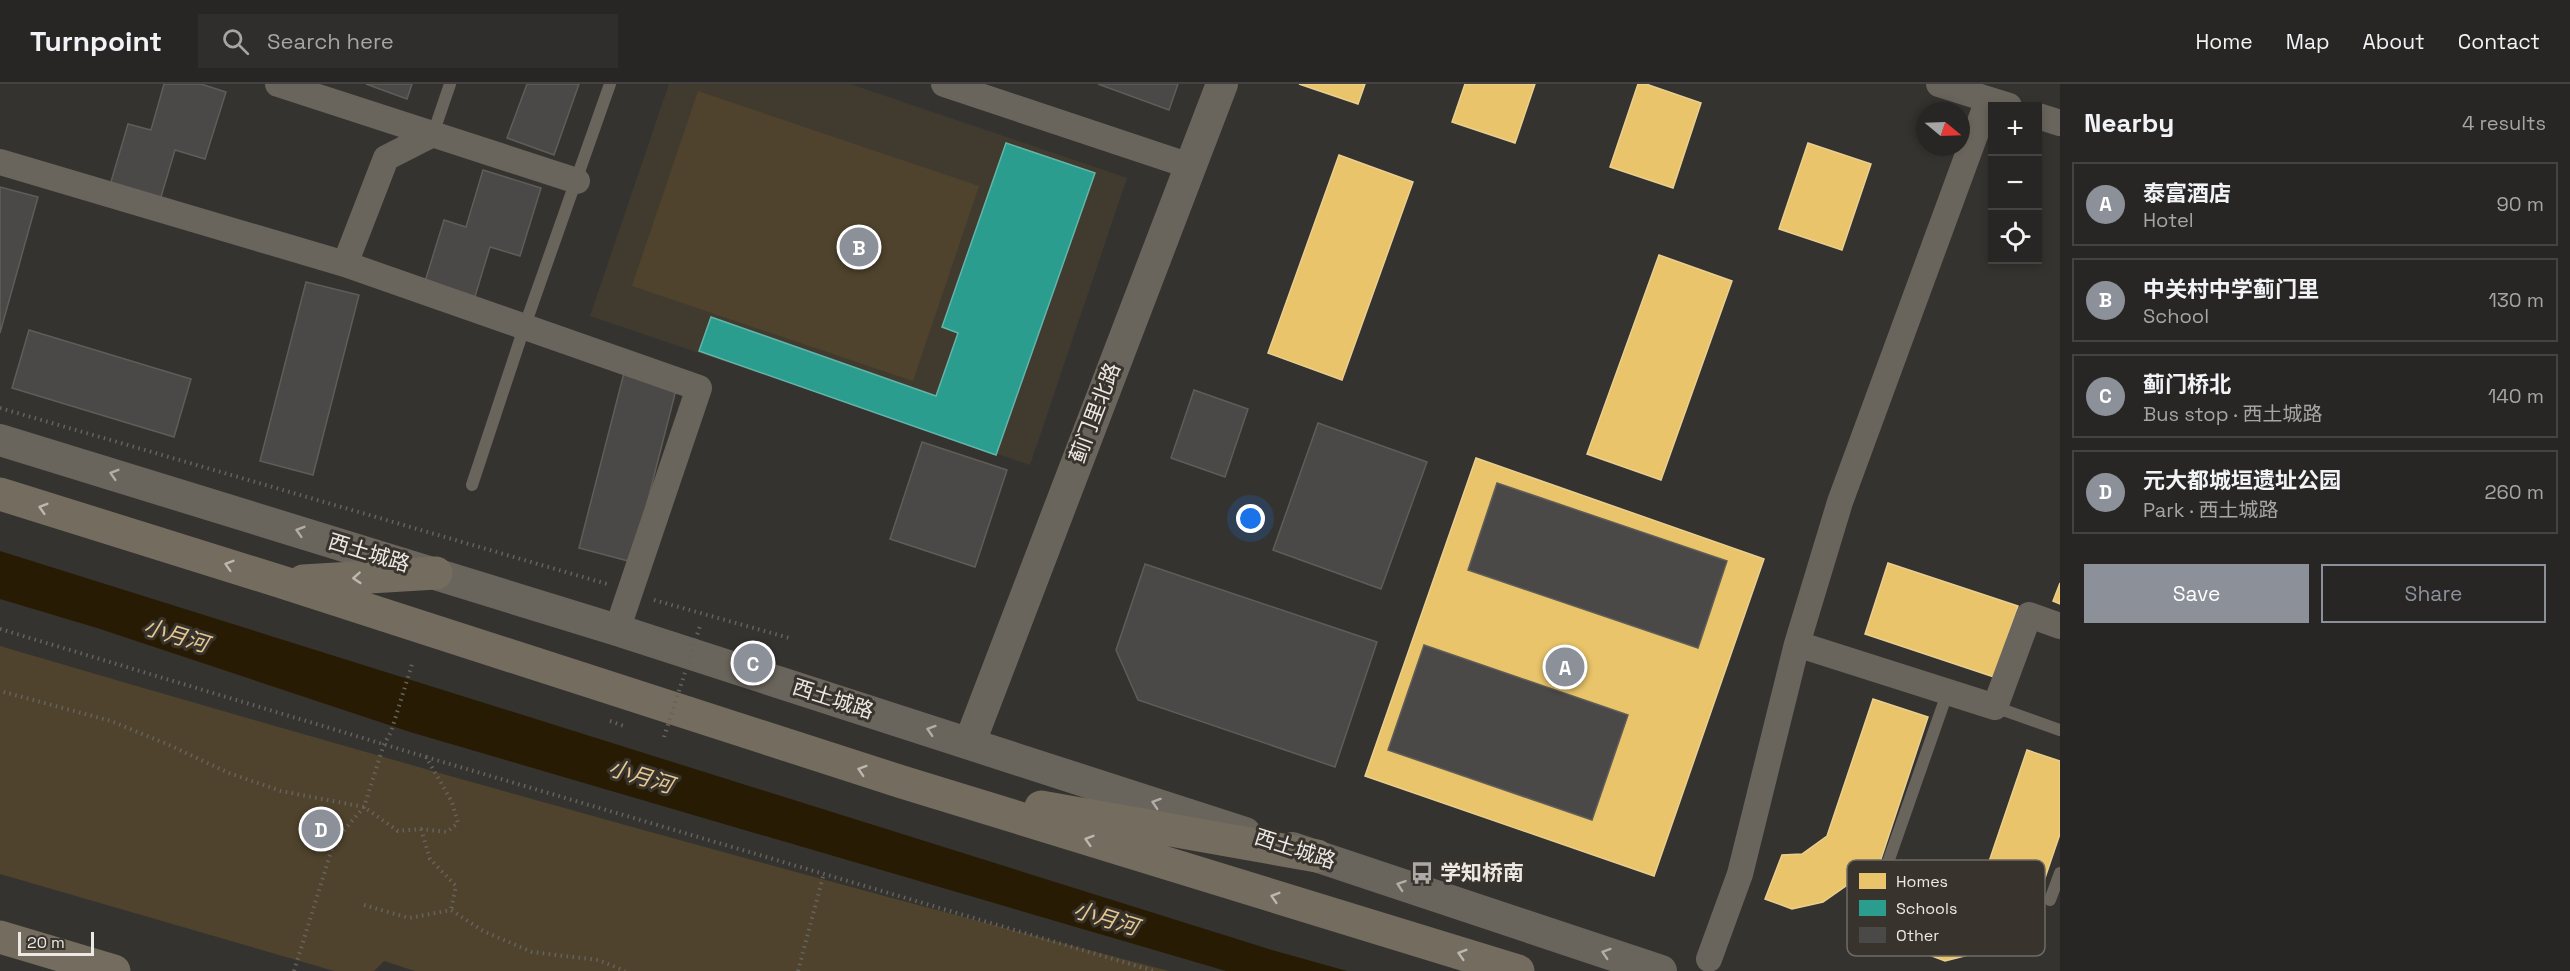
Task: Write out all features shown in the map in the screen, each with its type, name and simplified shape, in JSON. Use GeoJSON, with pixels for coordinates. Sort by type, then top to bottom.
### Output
{"type":"FeatureCollection","features":[{"type":"Feature","properties":{"kind":"highway"},"geometry":{"type":"LineString","coordinates":[[0,494],[285,583],[902,782],[1518,971]]}},
{"type":"Feature","properties":{"kind":"highway"},"geometry":{"type":"LineString","coordinates":[[285,583],[436,573]]}},
{"type":"Feature","properties":{"kind":"highway"},"geometry":{"type":"LineString","coordinates":[[902,782],[1317,856]]}},
{"type":"Feature","properties":{"kind":"highway"},"geometry":{"type":"LineString","coordinates":[[0,937],[114,971]]}},
{"type":"Feature","properties":{"kind":"street"},"geometry":{"type":"LineString","coordinates":[[278,84],[577,181]]}},
{"type":"Feature","properties":{"kind":"street"},"geometry":{"type":"LineString","coordinates":[[944,84],[977,89],[1190,166]]}},
{"type":"Feature","properties":{"kind":"street","name":"蓟门里北路"},"geometry":{"type":"LineString","coordinates":[[970,742],[1222,84]]}},
{"type":"Feature","properties":{"kind":"street"},"geometry":{"type":"LineString","coordinates":[[1939,84],[1996,102]]}},
{"type":"Feature","properties":{"kind":"street"},"geometry":{"type":"LineString","coordinates":[[2042,118],[2060,123]]}},
{"type":"Feature","properties":{"kind":"street"},"geometry":{"type":"LineString","coordinates":[[1709,959],[1740,874],[1797,644],[1840,502],[1988,131]]}},
{"type":"Feature","properties":{"kind":"street"},"geometry":{"type":"LineString","coordinates":[[345,264],[386,158],[433,134]]}},
{"type":"Feature","properties":{"kind":"street"},"geometry":{"type":"LineString","coordinates":[[0,162],[345,264],[699,388],[617,630]]}},
{"type":"Feature","properties":{"kind":"street","name":"西土城路"},"geometry":{"type":"LineString","coordinates":[[0,440],[436,573],[970,742],[1661,971]]}},
{"type":"Feature","properties":{"kind":"street"},"geometry":{"type":"LineString","coordinates":[[1797,644],[1995,707],[2028,615],[2060,626]]}},
{"type":"Feature","properties":{"kind":"lane"},"geometry":{"type":"LineString","coordinates":[[433,134],[450,84]]}},
{"type":"Feature","properties":{"kind":"lane"},"geometry":{"type":"LineString","coordinates":[[472,485],[524,328],[610,84]]}},
{"type":"Feature","properties":{"kind":"lane"},"geometry":{"type":"LineString","coordinates":[[1889,860],[1948,692]]}},
{"type":"Feature","properties":{"kind":"lane"},"geometry":{"type":"LineString","coordinates":[[1995,707],[2060,730]]}},
{"type":"Feature","properties":{"kind":"lane"},"geometry":{"type":"LineString","coordinates":[[2050,900],[2060,873]]}},
{"type":"Feature","properties":{"kind":"path"},"geometry":{"type":"LineString","coordinates":[[0,408],[789,638]]}},
{"type":"Feature","properties":{"kind":"path"},"geometry":{"type":"LineString","coordinates":[[664,737],[700,626]]}},
{"type":"Feature","properties":{"kind":"path"},"geometry":{"type":"LineString","coordinates":[[0,629],[1154,971]]}},
{"type":"Feature","properties":{"kind":"path"},"geometry":{"type":"LineString","coordinates":[[294,971],[334,842],[364,807],[384,744],[391,732],[413,660]]}},
{"type":"Feature","properties":{"kind":"path"},"geometry":{"type":"LineString","coordinates":[[0,691],[111,722],[169,745],[228,773],[281,791],[364,807],[398,831],[421,829],[447,832],[458,823],[452,802],[426,757]]}},
{"type":"Feature","properties":{"kind":"path"},"geometry":{"type":"LineString","coordinates":[[421,829],[430,859],[456,886],[451,910]]}},
{"type":"Feature","properties":{"kind":"path"},"geometry":{"type":"LineString","coordinates":[[798,971],[824,873]]}},
{"type":"Feature","properties":{"kind":"path"},"geometry":{"type":"LineString","coordinates":[[364,905],[409,918],[451,910],[483,930],[532,952],[598,960],[625,971]]}},
{"type":"Feature","properties":{"kind":"shaded area"},"geometry":{"type":"Polygon","coordinates":[[[669,84],[850,84],[1127,178],[1030,465],[590,316],[669,84]]]}},
{"type":"Feature","properties":{"kind":"shaded area"},"geometry":{"type":"Polygon","coordinates":[[[698,91],[979,186],[913,381],[632,286],[698,91]]]}},
{"type":"Feature","properties":{"kind":"shaded area"},"geometry":{"type":"Polygon","coordinates":[[[0,646],[583,813],[876,894],[1169,971],[415,971],[384,961],[374,971],[334,971],[0,874],[0,646]]]}},
{"type":"Feature","properties":{"kind":"water","name":"小月河"},"geometry":{"type":"Polygon","coordinates":[[[0,551],[1272,950],[1347,971],[1226,971],[410,732],[97,628],[0,599],[0,551]]]}},
{"type":"Feature","properties":{"kind":"building: Homes"},"geometry":{"type":"Polygon","coordinates":[[[1299,84],[1365,84],[1358,104],[1299,84]]]}},
{"type":"Feature","properties":{"kind":"building: Homes"},"geometry":{"type":"Polygon","coordinates":[[[1465,84],[1535,84],[1515,143],[1452,122],[1465,84]]]}},
{"type":"Feature","properties":{"kind":"building: Homes"},"geometry":{"type":"Polygon","coordinates":[[[1638,84],[1646,84],[1701,103],[1673,188],[1610,167],[1638,84]]]}},
{"type":"Feature","properties":{"kind":"building: Homes"},"geometry":{"type":"Polygon","coordinates":[[[1808,143],[1871,164],[1842,250],[1779,229],[1808,143]]]}},
{"type":"Feature","properties":{"kind":"building: Homes"},"geometry":{"type":"Polygon","coordinates":[[[1339,155],[1413,182],[1342,380],[1268,353],[1339,155]]]}},
{"type":"Feature","properties":{"kind":"building: Homes"},"geometry":{"type":"Polygon","coordinates":[[[1659,255],[1732,281],[1661,480],[1587,454],[1659,255]]]}},
{"type":"Feature","properties":{"kind":"building: Homes"},"geometry":{"type":"Polygon","coordinates":[[[1476,458],[1764,559],[1654,876],[1365,776],[1476,458]]]}},
{"type":"Feature","properties":{"kind":"building: Homes"},"geometry":{"type":"Polygon","coordinates":[[[1888,563],[2018,606],[1994,677],[1865,634],[1888,563]]]}},
{"type":"Feature","properties":{"kind":"building: Homes"},"geometry":{"type":"Polygon","coordinates":[[[2060,583],[2060,604],[2053,601],[2060,583]]]}},
{"type":"Feature","properties":{"kind":"building: Homes"},"geometry":{"type":"Polygon","coordinates":[[[1873,699],[1928,717],[1881,860],[1847,860],[1847,885],[1823,902],[1792,909],[1765,899],[1782,855],[1802,854],[1827,836],[1873,699]]]}},
{"type":"Feature","properties":{"kind":"building: Homes"},"geometry":{"type":"Polygon","coordinates":[[[2027,750],[2060,761],[2060,834],[2045,878],[2045,860],[1990,860],[2027,750]]]}},
{"type":"Feature","properties":{"kind":"building: Homes"},"geometry":{"type":"Polygon","coordinates":[[[1932,956],[1964,956],[1945,961],[1932,956]]]}},
{"type":"Feature","properties":{"kind":"building: Schools"},"geometry":{"type":"Polygon","coordinates":[[[1006,143],[1095,173],[996,455],[699,351],[711,317],[936,396],[958,333],[942,327],[1006,143]]]}},
{"type":"Feature","properties":{"kind":"building: Other"},"geometry":{"type":"Polygon","coordinates":[[[164,84],[201,84],[226,92],[205,159],[175,150],[158,207],[108,192],[128,124],[151,130],[164,84]]]}},
{"type":"Feature","properties":{"kind":"building: Other"},"geometry":{"type":"Polygon","coordinates":[[[366,84],[412,84],[407,99],[366,84]]]}},
{"type":"Feature","properties":{"kind":"building: Other"},"geometry":{"type":"Polygon","coordinates":[[[527,84],[579,84],[554,155],[507,138],[527,84]]]}},
{"type":"Feature","properties":{"kind":"building: Other"},"geometry":{"type":"Polygon","coordinates":[[[1098,84],[1178,84],[1169,110],[1098,84]]]}},
{"type":"Feature","properties":{"kind":"building: Other"},"geometry":{"type":"Polygon","coordinates":[[[483,170],[541,188],[520,256],[490,247],[473,303],[423,288],[444,220],[466,227],[483,170]]]}},
{"type":"Feature","properties":{"kind":"building: Other"},"geometry":{"type":"Polygon","coordinates":[[[0,187],[38,197],[0,333],[0,187]]]}},
{"type":"Feature","properties":{"kind":"building: Other"},"geometry":{"type":"Polygon","coordinates":[[[306,282],[359,295],[313,475],[260,461],[306,282]]]}},
{"type":"Feature","properties":{"kind":"building: Other"},"geometry":{"type":"Polygon","coordinates":[[[29,330],[191,379],[174,437],[12,388],[29,330]]]}},
{"type":"Feature","properties":{"kind":"building: Other"},"geometry":{"type":"Polygon","coordinates":[[[625,369],[678,382],[632,562],[579,548],[625,369]]]}},
{"type":"Feature","properties":{"kind":"building: Other"},"geometry":{"type":"Polygon","coordinates":[[[1194,390],[1248,409],[1225,477],[1171,458],[1194,390]]]}},
{"type":"Feature","properties":{"kind":"building: Other"},"geometry":{"type":"Polygon","coordinates":[[[1318,423],[1427,462],[1381,589],[1273,550],[1318,423]]]}},
{"type":"Feature","properties":{"kind":"building: Other"},"geometry":{"type":"Polygon","coordinates":[[[922,442],[1007,470],[975,567],[890,539],[922,442]]]}},
{"type":"Feature","properties":{"kind":"building: Other"},"geometry":{"type":"Polygon","coordinates":[[[1497,483],[1727,561],[1698,648],[1468,570],[1497,483]]]}},
{"type":"Feature","properties":{"kind":"building: Other"},"geometry":{"type":"Polygon","coordinates":[[[1145,564],[1377,642],[1335,767],[1138,700],[1116,650],[1145,564]]]}},
{"type":"Feature","properties":{"kind":"building: Other"},"geometry":{"type":"Polygon","coordinates":[[[1424,645],[1628,715],[1592,820],[1388,750],[1424,645]]]}},
{"type":"Feature","properties":{"kind":"place","name":"中关村中学蓟门里"},"geometry":{"type":"Point","coordinates":[859,247]}},
{"type":"Feature","properties":{"kind":"place","name":"蓟门桥北"},"geometry":{"type":"Point","coordinates":[753,663]}},
{"type":"Feature","properties":{"kind":"place","name":"泰富酒店"},"geometry":{"type":"Point","coordinates":[1565,667]}},
{"type":"Feature","properties":{"kind":"place","name":"元大都城垣遗址公园"},"geometry":{"type":"Point","coordinates":[321,829]}},
{"type":"Feature","properties":{"kind":"place","name":"学知桥南"},"geometry":{"type":"Point","coordinates":[1422,873]}}]}
